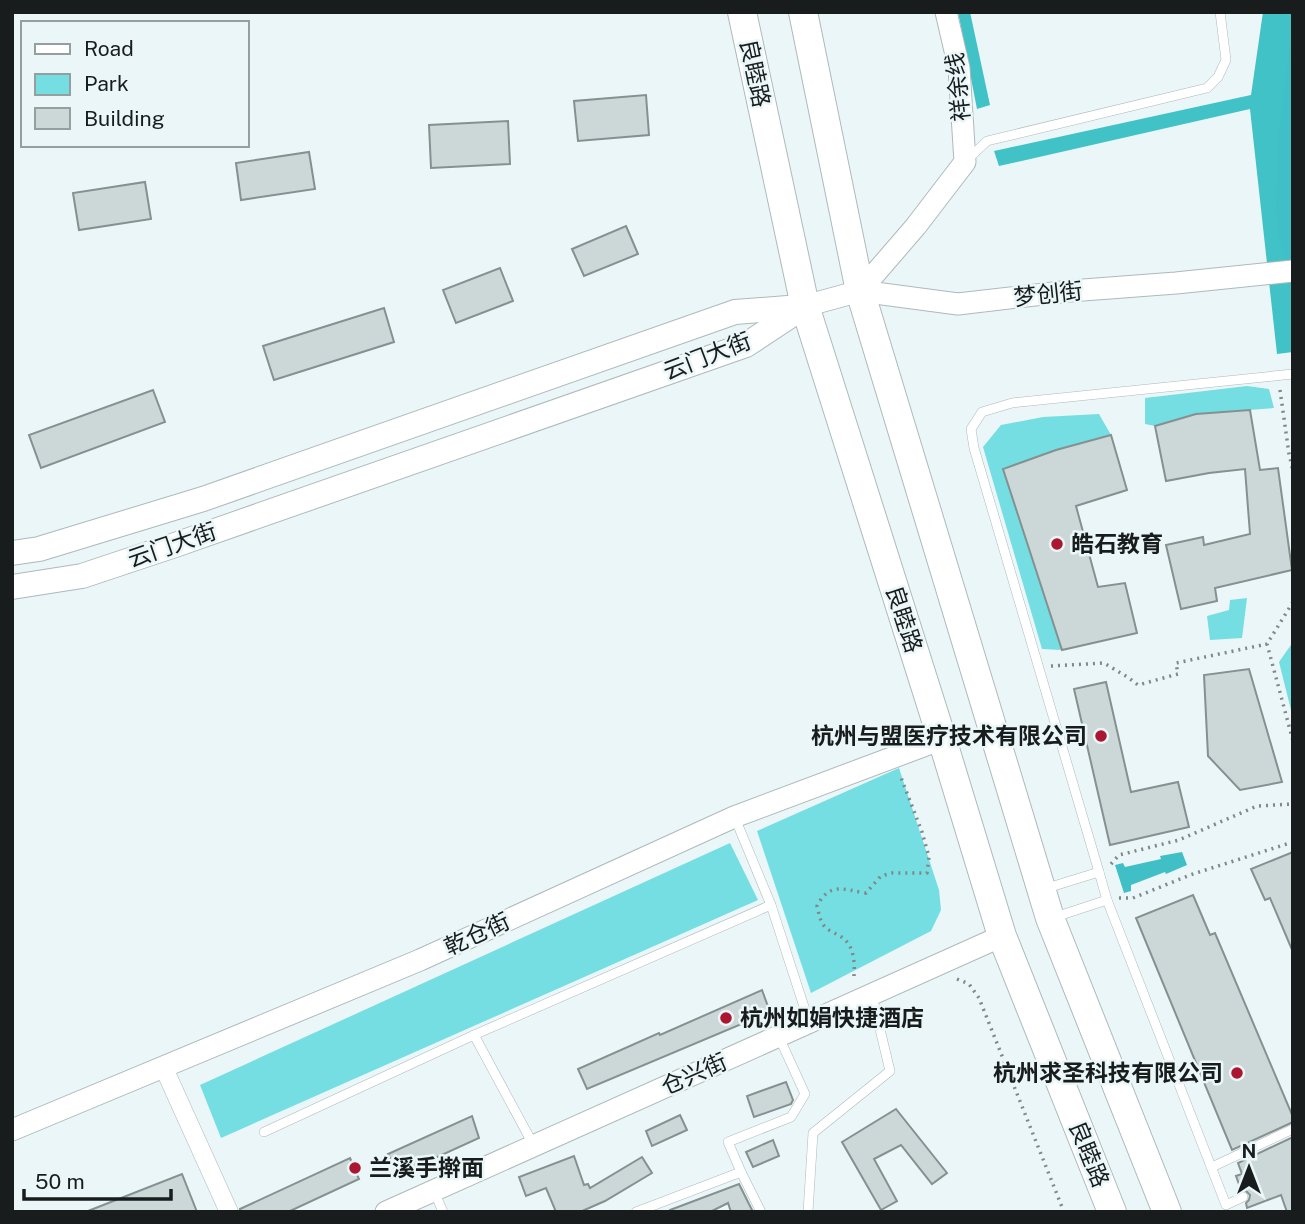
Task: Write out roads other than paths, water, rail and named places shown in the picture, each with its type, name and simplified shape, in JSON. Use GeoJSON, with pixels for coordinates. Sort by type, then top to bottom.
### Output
{"type":"FeatureCollection","features":[{"type":"Feature","properties":{"kind":"main road","name":"良睦路"},"geometry":{"type":"LineString","coordinates":[[742,12],[805,306],[1002,936],[1112,1212]]}},
{"type":"Feature","properties":{"kind":"main road"},"geometry":{"type":"LineString","coordinates":[[803,12],[860,291],[1051,918],[1167,1212]]}},
{"type":"Feature","properties":{"kind":"main road","name":"云门大街"},"geometry":{"type":"LineString","coordinates":[[12,553],[39,549],[203,499],[735,312],[805,306]]}},
{"type":"Feature","properties":{"kind":"main road","name":"云门大街"},"geometry":{"type":"LineString","coordinates":[[12,587],[82,576],[746,345],[805,306]]}},
{"type":"Feature","properties":{"kind":"street","name":"祥余线"},"geometry":{"type":"LineString","coordinates":[[946,12],[959,68],[965,162]]}},
{"type":"Feature","properties":{"kind":"street"},"geometry":{"type":"LineString","coordinates":[[860,291],[916,226],[965,162]]}},
{"type":"Feature","properties":{"kind":"street","name":"梦创街"},"geometry":{"type":"LineString","coordinates":[[805,306],[860,291],[958,304],[1293,271]]}},
{"type":"Feature","properties":{"kind":"street","name":"乾仓街"},"geometry":{"type":"LineString","coordinates":[[12,1130],[421,960],[734,817],[942,740]]}},
{"type":"Feature","properties":{"kind":"street","name":"仓兴街"},"geometry":{"type":"LineString","coordinates":[[386,1212],[1002,936]]}},
{"type":"Feature","properties":{"kind":"street"},"geometry":{"type":"LineString","coordinates":[[163,1066],[229,1212]]}},
{"type":"Feature","properties":{"kind":"lane"},"geometry":{"type":"LineString","coordinates":[[965,162],[987,141],[1207,88],[1218,77],[1226,60],[1220,12]]}},
{"type":"Feature","properties":{"kind":"lane"},"geometry":{"type":"LineString","coordinates":[[1243,1197],[1226,1205],[1107,900],[971,429],[982,412],[1012,403],[1290,374]]}},
{"type":"Feature","properties":{"kind":"lane"},"geometry":{"type":"LineString","coordinates":[[734,817],[771,905],[809,1023]]}},
{"type":"Feature","properties":{"kind":"lane"},"geometry":{"type":"LineString","coordinates":[[1042,890],[1099,872]]}},
{"type":"Feature","properties":{"kind":"lane"},"geometry":{"type":"LineString","coordinates":[[1051,918],[1107,900]]}},
{"type":"Feature","properties":{"kind":"lane"},"geometry":{"type":"LineString","coordinates":[[264,1132],[474,1035],[771,905]]}},
{"type":"Feature","properties":{"kind":"lane"},"geometry":{"type":"LineString","coordinates":[[808,1212],[813,1133],[890,1071],[872,994]]}},
{"type":"Feature","properties":{"kind":"lane"},"geometry":{"type":"LineString","coordinates":[[474,1035],[534,1146]]}},
{"type":"Feature","properties":{"kind":"lane"},"geometry":{"type":"LineString","coordinates":[[761,1212],[728,1142],[791,1116],[805,1094],[779,1036]]}},
{"type":"Feature","properties":{"kind":"lane"},"geometry":{"type":"LineString","coordinates":[[1212,1167],[1293,1129]]}},
{"type":"Feature","properties":{"kind":"lane"},"geometry":{"type":"LineString","coordinates":[[636,1212],[741,1172]]}},
{"type":"Feature","properties":{"kind":"lane"},"geometry":{"type":"LineString","coordinates":[[434,1190],[443,1212]]}},
{"type":"Feature","properties":{"kind":"place","name":"皓石教育"},"geometry":{"type":"Point","coordinates":[1057,544]}},
{"type":"Feature","properties":{"kind":"place","name":"杭州与盟医疗技术有限公司"},"geometry":{"type":"Point","coordinates":[1101,736]}},
{"type":"Feature","properties":{"kind":"place","name":"杭州如娟快捷酒店"},"geometry":{"type":"Point","coordinates":[726,1018]}},
{"type":"Feature","properties":{"kind":"place","name":"杭州求圣科技有限公司"},"geometry":{"type":"Point","coordinates":[1237,1073]}},
{"type":"Feature","properties":{"kind":"place","name":"兰溪手擀面"},"geometry":{"type":"Point","coordinates":[355,1168]}}]}
